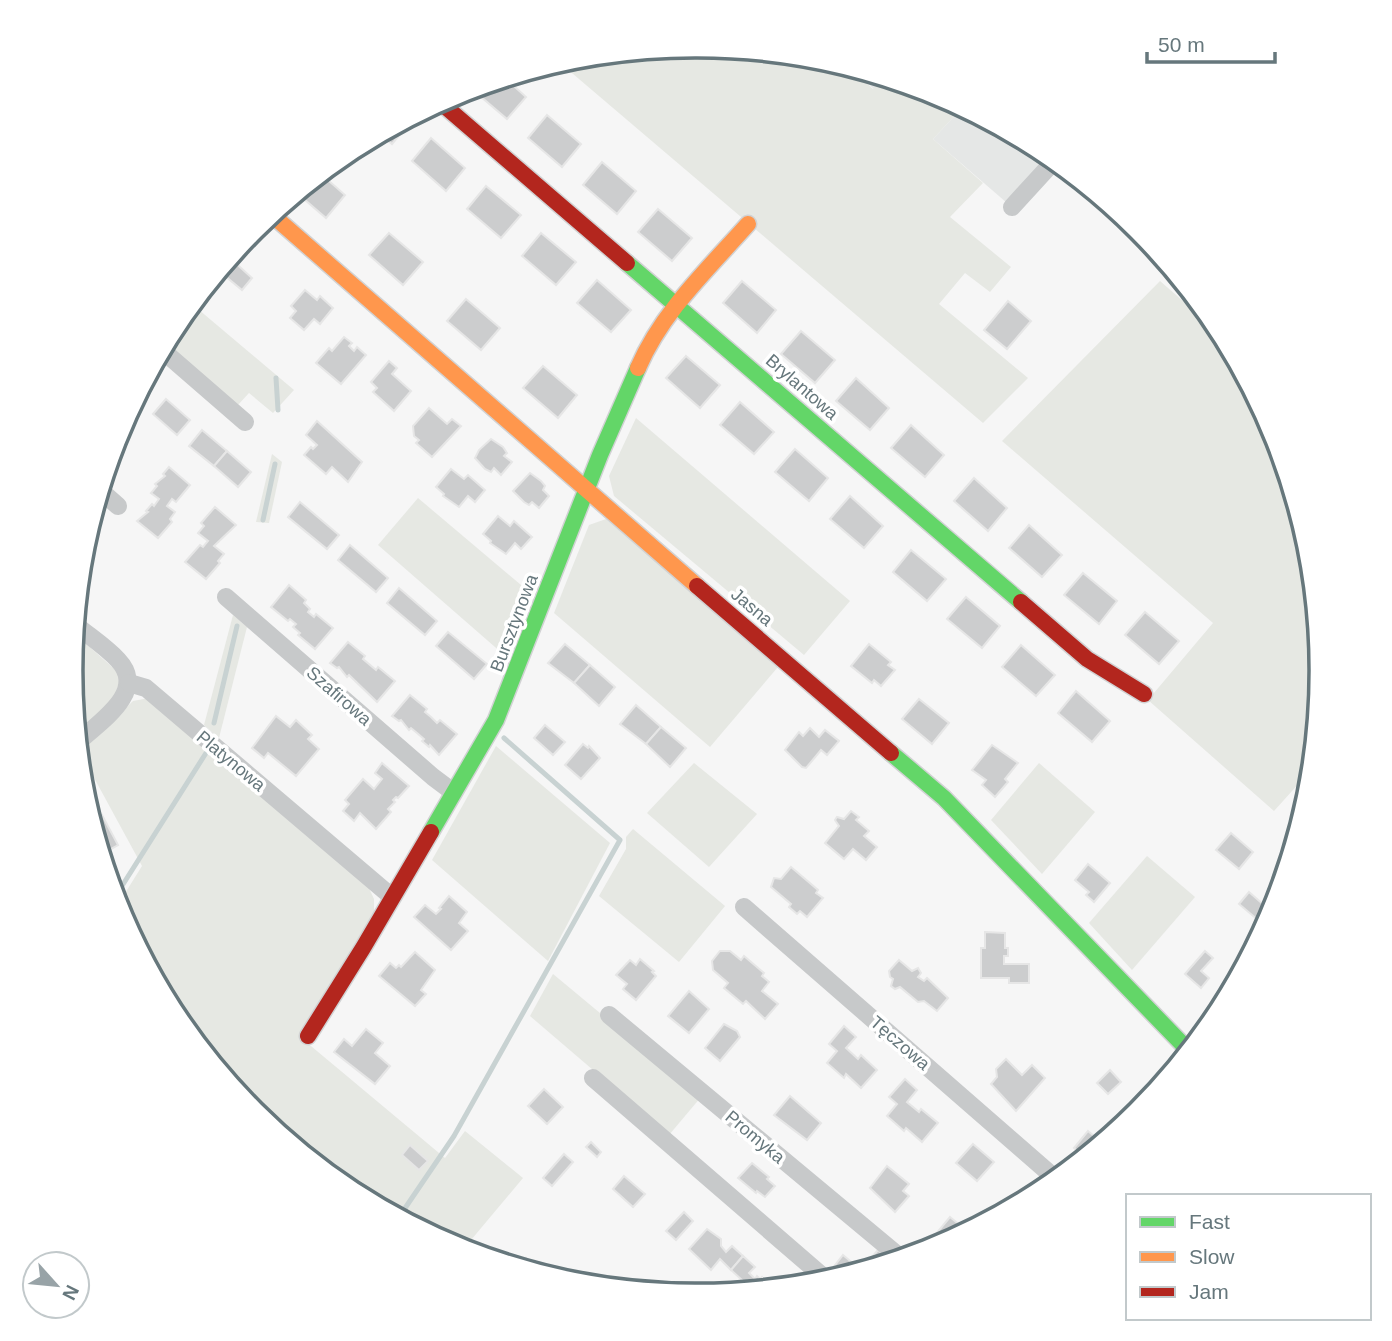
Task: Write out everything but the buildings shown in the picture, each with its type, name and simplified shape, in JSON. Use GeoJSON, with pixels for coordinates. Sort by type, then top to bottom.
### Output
{"type":"FeatureCollection","features":[{"type":"Feature","properties":{"kind":"street","name":"Brylantowa"},"geometry":{"type":"LineString","coordinates":[[449,110],[1087,659],[1144,694]]}},
{"type":"Feature","properties":{"kind":"street"},"geometry":{"type":"LineString","coordinates":[[1012,207],[1047,169]]}},
{"type":"Feature","properties":{"kind":"street","name":"Jasna"},"geometry":{"type":"LineString","coordinates":[[280,222],[944,798],[1182,1044]]}},
{"type":"Feature","properties":{"kind":"street","name":"Bursztynowa"},"geometry":{"type":"LineString","coordinates":[[308,1036],[503,706],[587,491],[648,345],[676,305],[748,224]]}},
{"type":"Feature","properties":{"kind":"street"},"geometry":{"type":"LineString","coordinates":[[170,357],[245,422]]}},
{"type":"Feature","properties":{"kind":"street"},"geometry":{"type":"LineString","coordinates":[[109,498],[118,506]]}},
{"type":"Feature","properties":{"kind":"street","name":"Szafirowa"},"geometry":{"type":"LineString","coordinates":[[226,597],[453,792]]}},
{"type":"Feature","properties":{"kind":"street"},"geometry":{"type":"LineString","coordinates":[[85,633],[120,661],[129,683],[121,701],[87,734]]}},
{"type":"Feature","properties":{"kind":"street","name":"Platynowa"},"geometry":{"type":"LineString","coordinates":[[129,683],[146,688],[392,897]]}},
{"type":"Feature","properties":{"kind":"street","name":"Tęczowa"},"geometry":{"type":"LineString","coordinates":[[744,907],[1048,1172]]}},
{"type":"Feature","properties":{"kind":"street","name":"Promyka"},"geometry":{"type":"LineString","coordinates":[[609,1015],[893,1251]]}},
{"type":"Feature","properties":{"kind":"street"},"geometry":{"type":"LineString","coordinates":[[593,1078],[817,1271]]}},
{"type":"Feature","properties":{"kind":"shaded area"},"geometry":{"type":"Polygon","coordinates":[[[656,59],[736,59],[776,63],[855,79],[865,82],[873,89],[876,85],[893,90],[955,115],[933,139],[983,183],[950,217],[1011,267],[990,292],[965,273],[939,304],[1028,378],[983,423],[570,71],[656,59]]]}},
{"type":"Feature","properties":{"kind":"shaded area"},"geometry":{"type":"Polygon","coordinates":[[[955,115],[1043,166],[1007,203],[933,139],[955,115]]]}},
{"type":"Feature","properties":{"kind":"shaded area"},"geometry":{"type":"Polygon","coordinates":[[[1160,281],[1188,305],[1227,364],[1262,436],[1288,512],[1304,591],[1309,670],[1304,750],[1298,784],[1274,811],[1148,700],[1213,623],[1002,441],[1160,281]]]}},
{"type":"Feature","properties":{"kind":"shaded area"},"geometry":{"type":"Polygon","coordinates":[[[200,311],[294,390],[273,413],[249,393],[237,406],[174,350],[200,311]]]}},
{"type":"Feature","properties":{"kind":"shaded area"},"geometry":{"type":"Polygon","coordinates":[[[636,418],[850,601],[804,655],[614,496],[609,476],[636,418]]]}},
{"type":"Feature","properties":{"kind":"shaded area"},"geometry":{"type":"Polygon","coordinates":[[[272,454],[282,462],[269,523],[256,522],[272,454]]]}},
{"type":"Feature","properties":{"kind":"shaded area"},"geometry":{"type":"Polygon","coordinates":[[[418,498],[527,590],[503,654],[378,545],[418,498]]]}},
{"type":"Feature","properties":{"kind":"shaded area"},"geometry":{"type":"Polygon","coordinates":[[[606,519],[778,667],[710,747],[554,613],[589,525],[606,519]]]}},
{"type":"Feature","properties":{"kind":"shaded area"},"geometry":{"type":"Polygon","coordinates":[[[233,615],[247,627],[219,738],[204,725],[233,615]]]}},
{"type":"Feature","properties":{"kind":"shaded area"},"geometry":{"type":"Polygon","coordinates":[[[84,642],[120,674],[121,689],[86,726],[84,642]]]}},
{"type":"Feature","properties":{"kind":"shaded area"},"geometry":{"type":"Polygon","coordinates":[[[149,698],[368,886],[374,899],[374,912],[299,1036],[445,1158],[465,1131],[523,1178],[471,1240],[390,1201],[323,1157],[292,1131],[235,1075],[210,1044],[165,977],[146,942],[125,893],[142,866],[92,775],[88,750],[88,745],[133,701],[149,698]]]}},
{"type":"Feature","properties":{"kind":"shaded area"},"geometry":{"type":"Polygon","coordinates":[[[496,746],[610,843],[548,961],[432,860],[496,746]]]}},
{"type":"Feature","properties":{"kind":"shaded area"},"geometry":{"type":"Polygon","coordinates":[[[694,763],[757,814],[709,867],[647,813],[694,763]]]}},
{"type":"Feature","properties":{"kind":"shaded area"},"geometry":{"type":"Polygon","coordinates":[[[1039,763],[1095,812],[1042,874],[991,820],[1039,763]]]}},
{"type":"Feature","properties":{"kind":"shaded area"},"geometry":{"type":"Polygon","coordinates":[[[633,829],[725,906],[679,962],[599,896],[626,849],[626,837],[633,829]]]}},
{"type":"Feature","properties":{"kind":"shaded area"},"geometry":{"type":"Polygon","coordinates":[[[1147,856],[1195,897],[1132,970],[1089,923],[1147,856]]]}},
{"type":"Feature","properties":{"kind":"shaded area"},"geometry":{"type":"Polygon","coordinates":[[[553,974],[701,1097],[669,1135],[530,1016],[553,974]]]}},
{"type":"Feature","properties":{"kind":"waterway"},"geometry":{"type":"LineString","coordinates":[[276,378],[278,410]]}},
{"type":"Feature","properties":{"kind":"waterway"},"geometry":{"type":"LineString","coordinates":[[263,520],[275,464]]}},
{"type":"Feature","properties":{"kind":"waterway"},"geometry":{"type":"LineString","coordinates":[[214,723],[237,626]]}},
{"type":"Feature","properties":{"kind":"waterway"},"geometry":{"type":"LineString","coordinates":[[405,1209],[454,1136],[620,840],[504,738]]}},
{"type":"Feature","properties":{"kind":"waterway"},"geometry":{"type":"LineString","coordinates":[[123,885],[206,753]]}},
{"type":"Feature","properties":{"kind":"traffic: fast"},"geometry":{"type":"LineString","coordinates":[[627,263],[1021,602]]}},
{"type":"Feature","properties":{"kind":"traffic: fast"},"geometry":{"type":"LineString","coordinates":[[431,832],[496,720],[600,455],[638,368]]}},
{"type":"Feature","properties":{"kind":"traffic: fast"},"geometry":{"type":"LineString","coordinates":[[891,753],[944,798],[1182,1044]]}},
{"type":"Feature","properties":{"kind":"traffic: slow"},"geometry":{"type":"LineString","coordinates":[[280,222],[697,586]]}},
{"type":"Feature","properties":{"kind":"traffic: slow"},"geometry":{"type":"LineString","coordinates":[[638,368],[673,310],[748,224]]}},
{"type":"Feature","properties":{"kind":"traffic: jam"},"geometry":{"type":"LineString","coordinates":[[449,110],[627,263]]}},
{"type":"Feature","properties":{"kind":"traffic: jam"},"geometry":{"type":"LineString","coordinates":[[697,586],[891,753]]}},
{"type":"Feature","properties":{"kind":"traffic: jam"},"geometry":{"type":"LineString","coordinates":[[1021,602],[1087,659],[1144,694]]}},
{"type":"Feature","properties":{"kind":"traffic: jam"},"geometry":{"type":"LineString","coordinates":[[308,1036],[431,832]]}}]}
